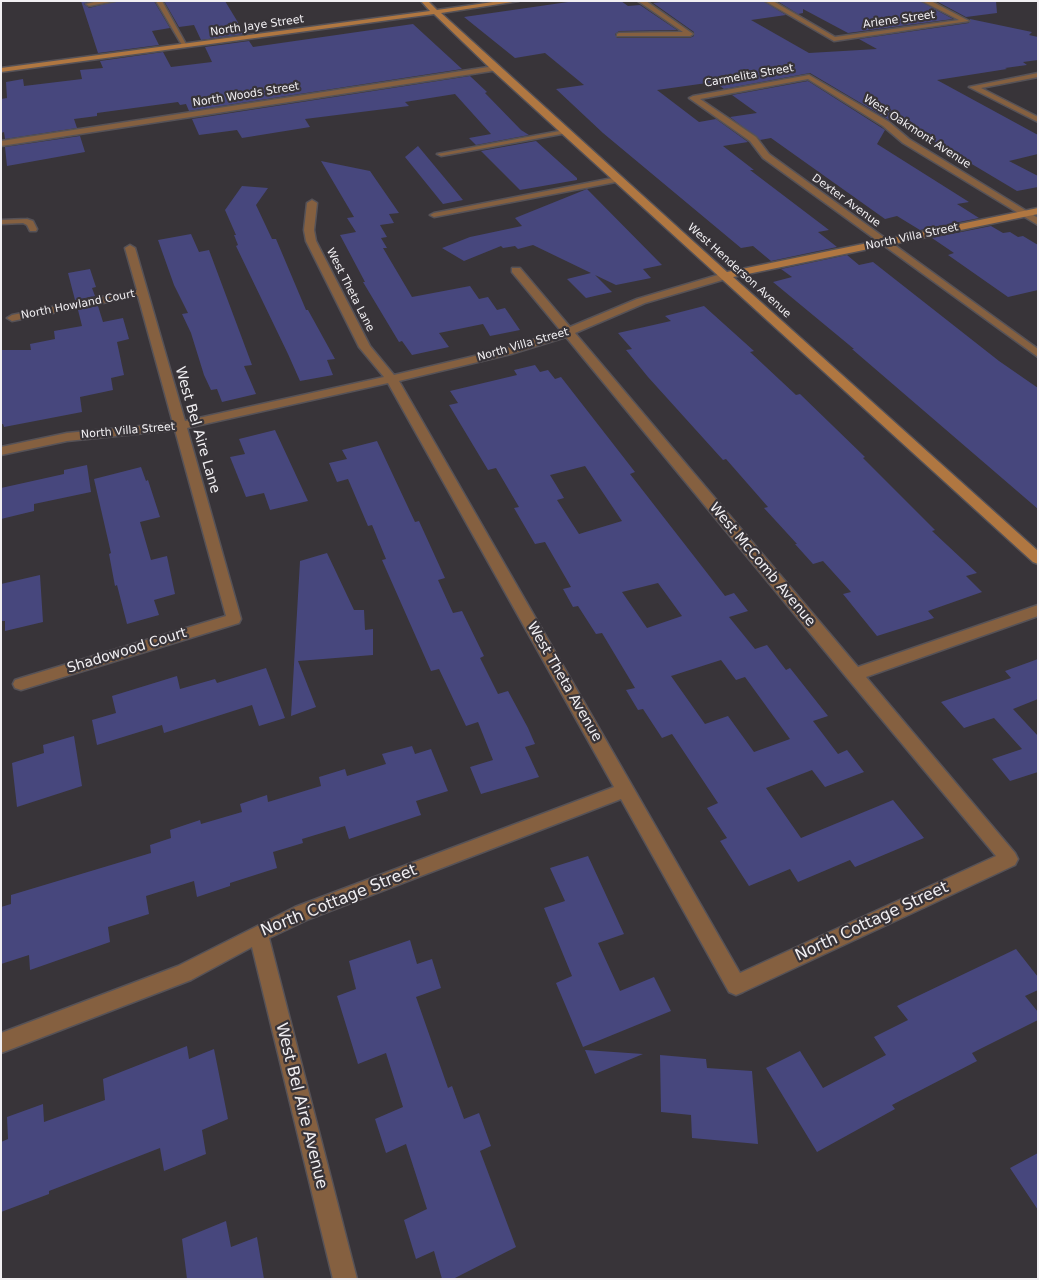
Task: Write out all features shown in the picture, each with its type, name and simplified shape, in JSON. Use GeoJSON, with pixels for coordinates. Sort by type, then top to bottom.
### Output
{"type":"FeatureCollection","features":[{"type":"Feature","properties":{"kind":"main road","name":"West Henderson Avenue"},"geometry":{"type":"LineString","coordinates":[[424,1],[565,132],[1038,559]]}},
{"type":"Feature","properties":{"kind":"main road","name":"North Jaye Street"},"geometry":{"type":"LineString","coordinates":[[1,70],[516,1]]}},
{"type":"Feature","properties":{"kind":"main road","name":"North Villa Street"},"geometry":{"type":"LineString","coordinates":[[725,276],[1038,211]]}},
{"type":"Feature","properties":{"kind":"street"},"geometry":{"type":"LineString","coordinates":[[619,35],[690,34],[641,1]]}},
{"type":"Feature","properties":{"kind":"street","name":"Arlene Street"},"geometry":{"type":"LineString","coordinates":[[768,1],[834,39],[966,21],[925,1]]}},
{"type":"Feature","properties":{"kind":"street","name":"North Woods Street"},"geometry":{"type":"LineString","coordinates":[[1,144],[495,68]]}},
{"type":"Feature","properties":{"kind":"street"},"geometry":{"type":"LineString","coordinates":[[1038,75],[973,87],[1038,120]]}},
{"type":"Feature","properties":{"kind":"street","name":"Carmelita Street"},"geometry":{"type":"LineString","coordinates":[[693,98],[809,77]]}},
{"type":"Feature","properties":{"kind":"street","name":"West Oakmont Avenue"},"geometry":{"type":"LineString","coordinates":[[809,77],[886,124],[906,142],[1038,222]]}},
{"type":"Feature","properties":{"kind":"street","name":"Dexter Avenue"},"geometry":{"type":"LineString","coordinates":[[693,98],[753,139],[766,156],[1038,354]]}},
{"type":"Feature","properties":{"kind":"street","name":"West Theta Lane"},"geometry":{"type":"LineString","coordinates":[[312,203],[309,230],[316,252],[364,347],[392,379]]}},
{"type":"Feature","properties":{"kind":"street","name":"West Bel Aire Lane"},"geometry":{"type":"LineString","coordinates":[[130,248],[234,619]]}},
{"type":"Feature","properties":{"kind":"street","name":"West McComb Avenue"},"geometry":{"type":"LineString","coordinates":[[516,270],[1009,859]]}},
{"type":"Feature","properties":{"kind":"street","name":"North Villa Street"},"geometry":{"type":"LineString","coordinates":[[1,451],[67,437],[180,426],[237,416],[515,350],[569,332],[641,301],[725,276]]}},
{"type":"Feature","properties":{"kind":"street","name":"North Howland Court"},"geometry":{"type":"LineString","coordinates":[[12,318],[143,292]]}},
{"type":"Feature","properties":{"kind":"street","name":"West Theta Avenue"},"geometry":{"type":"LineString","coordinates":[[392,379],[736,985]]}},
{"type":"Feature","properties":{"kind":"street"},"geometry":{"type":"LineString","coordinates":[[854,675],[1038,610]]}},
{"type":"Feature","properties":{"kind":"street","name":"Shadowood Court"},"geometry":{"type":"LineString","coordinates":[[21,684],[234,619]]}},
{"type":"Feature","properties":{"kind":"street","name":"North Cottage Street"},"geometry":{"type":"LineString","coordinates":[[1,1043],[184,973],[302,913],[625,790]]}},
{"type":"Feature","properties":{"kind":"street","name":"North Cottage Street"},"geometry":{"type":"LineString","coordinates":[[736,985],[1009,859]]}},
{"type":"Feature","properties":{"kind":"street","name":"West Bel Aire Avenue"},"geometry":{"type":"LineString","coordinates":[[258,934],[345,1279]]}},
{"type":"Feature","properties":{"kind":"lane"},"geometry":{"type":"LineString","coordinates":[[89,4],[113,1]]}},
{"type":"Feature","properties":{"kind":"lane"},"geometry":{"type":"LineString","coordinates":[[159,1],[185,46]]}},
{"type":"Feature","properties":{"kind":"lane"},"geometry":{"type":"LineString","coordinates":[[441,154],[565,132]]}},
{"type":"Feature","properties":{"kind":"lane"},"geometry":{"type":"LineString","coordinates":[[434,215],[618,179]]}},
{"type":"Feature","properties":{"kind":"lane"},"geometry":{"type":"LineString","coordinates":[[1,222],[24,221],[30,223],[33,229]]}},
{"type":"Feature","properties":{"kind":"building"},"geometry":{"type":"Polygon","coordinates":[[[81,1],[89,1],[84,4],[89,8],[117,1],[154,1],[170,28],[152,31],[159,45],[98,53],[81,1]]]}},
{"type":"Feature","properties":{"kind":"building"},"geometry":{"type":"Polygon","coordinates":[[[164,1],[225,1],[245,34],[201,40],[194,25],[179,27],[164,1]]]}},
{"type":"Feature","properties":{"kind":"building"},"geometry":{"type":"Polygon","coordinates":[[[575,1],[621,1],[628,6],[640,5],[677,30],[619,31],[615,34],[617,38],[690,38],[694,36],[694,32],[653,3],[669,1],[763,1],[786,15],[751,20],[809,53],[877,49],[859,39],[969,23],[970,19],[1032,32],[1029,35],[1038,37],[1038,60],[1023,62],[1027,65],[1005,68],[1007,69],[937,80],[1038,135],[1038,154],[1009,161],[1038,176],[1038,187],[1017,191],[893,117],[891,121],[810,73],[724,89],[714,82],[657,90],[699,122],[716,119],[748,142],[723,146],[754,170],[750,170],[829,230],[818,232],[837,247],[771,261],[753,246],[741,248],[603,133],[556,89],[584,85],[545,53],[515,58],[464,17],[575,1]]]}},
{"type":"Feature","properties":{"kind":"building"},"geometry":{"type":"Polygon","coordinates":[[[777,1],[920,1],[953,19],[848,33],[803,9],[803,13],[798,14],[777,1]]]}},
{"type":"Feature","properties":{"kind":"building"},"geometry":{"type":"Polygon","coordinates":[[[936,1],[996,1],[997,13],[966,17],[936,1]]]}},
{"type":"Feature","properties":{"kind":"building"},"geometry":{"type":"Polygon","coordinates":[[[413,24],[462,69],[189,111],[186,104],[180,105],[178,102],[97,113],[97,116],[74,119],[77,128],[5,139],[4,132],[1,133],[1,99],[7,98],[6,82],[23,79],[24,86],[82,79],[80,70],[103,68],[100,61],[163,52],[171,67],[212,62],[205,47],[249,41],[253,47],[413,24]]]}},
{"type":"Feature","properties":{"kind":"building"},"geometry":{"type":"Polygon","coordinates":[[[470,76],[521,130],[529,135],[476,145],[469,138],[491,134],[455,94],[405,102],[409,106],[305,119],[310,127],[242,138],[237,130],[199,135],[192,119],[470,76]]]}},
{"type":"Feature","properties":{"kind":"building"},"geometry":{"type":"Polygon","coordinates":[[[808,81],[885,130],[877,144],[969,202],[957,204],[979,218],[920,230],[897,216],[885,219],[771,138],[760,140],[730,117],[757,113],[732,95],[808,81]]]}},
{"type":"Feature","properties":{"kind":"building"},"geometry":{"type":"Polygon","coordinates":[[[80,136],[85,152],[7,166],[5,147],[80,136]]]}},
{"type":"Feature","properties":{"kind":"building"},"geometry":{"type":"Polygon","coordinates":[[[536,141],[577,180],[520,190],[481,151],[536,141]]]}},
{"type":"Feature","properties":{"kind":"building"},"geometry":{"type":"Polygon","coordinates":[[[418,146],[463,200],[443,204],[405,157],[418,146]]]}},
{"type":"Feature","properties":{"kind":"building"},"geometry":{"type":"Polygon","coordinates":[[[321,161],[370,171],[399,213],[389,214],[394,223],[380,225],[387,237],[381,238],[387,248],[383,248],[412,297],[470,286],[479,299],[488,297],[497,310],[505,308],[520,330],[490,336],[483,324],[439,333],[449,347],[412,355],[402,341],[399,342],[363,282],[365,282],[340,235],[356,232],[347,218],[354,217],[321,161]]]}},
{"type":"Feature","properties":{"kind":"building"},"geometry":{"type":"Polygon","coordinates":[[[242,186],[268,188],[256,205],[272,239],[276,239],[306,310],[308,310],[335,359],[327,360],[333,375],[300,381],[236,246],[238,245],[234,235],[236,235],[225,210],[242,186]]]}},
{"type":"Feature","properties":{"kind":"building"},"geometry":{"type":"Polygon","coordinates":[[[587,189],[662,265],[643,269],[651,278],[616,285],[595,275],[612,292],[586,298],[567,279],[591,273],[533,245],[518,249],[515,246],[503,248],[501,246],[464,261],[442,248],[470,237],[522,226],[515,218],[587,189]]]}},
{"type":"Feature","properties":{"kind":"building"},"geometry":{"type":"Polygon","coordinates":[[[991,226],[1003,233],[1010,232],[1018,237],[1023,236],[1038,245],[1038,290],[1008,297],[948,255],[954,253],[932,238],[991,226]]]}},
{"type":"Feature","properties":{"kind":"building"},"geometry":{"type":"Polygon","coordinates":[[[191,234],[199,252],[209,250],[252,365],[244,366],[256,394],[222,402],[217,389],[211,390],[204,375],[191,333],[182,314],[188,313],[174,285],[158,240],[191,234]]]}},
{"type":"Feature","properties":{"kind":"building"},"geometry":{"type":"Polygon","coordinates":[[[847,255],[859,265],[873,262],[999,361],[1038,388],[1038,509],[852,349],[854,349],[773,282],[792,277],[781,269],[847,255]]]}},
{"type":"Feature","properties":{"kind":"building"},"geometry":{"type":"Polygon","coordinates":[[[90,269],[96,287],[92,288],[95,296],[75,300],[68,273],[90,269]]]}},
{"type":"Feature","properties":{"kind":"building"},"geometry":{"type":"Polygon","coordinates":[[[98,306],[103,322],[123,318],[129,339],[117,342],[124,375],[111,378],[113,390],[80,397],[82,412],[4,427],[1,424],[1,350],[31,350],[30,344],[55,339],[54,331],[82,326],[78,310],[98,306]]]}},
{"type":"Feature","properties":{"kind":"building"},"geometry":{"type":"Polygon","coordinates":[[[704,306],[754,351],[750,352],[796,395],[800,394],[865,457],[863,458],[935,530],[932,531],[977,573],[966,576],[982,592],[928,611],[934,618],[877,636],[843,594],[851,592],[823,561],[813,564],[795,544],[797,544],[764,508],[768,507],[726,459],[723,460],[648,377],[626,350],[632,349],[618,333],[671,321],[665,316],[704,306]]]}},
{"type":"Feature","properties":{"kind":"building"},"geometry":{"type":"Polygon","coordinates":[[[535,365],[540,372],[548,370],[555,379],[561,377],[635,472],[630,474],[725,596],[734,593],[748,611],[729,617],[755,649],[767,645],[786,670],[790,668],[828,716],[813,721],[838,754],[847,750],[864,772],[825,787],[812,770],[766,788],[801,838],[893,800],[924,838],[855,867],[850,860],[798,882],[790,869],[749,886],[720,841],[727,838],[707,808],[718,803],[672,734],[662,738],[643,709],[638,710],[626,690],[635,688],[602,633],[596,634],[578,606],[573,607],[563,589],[571,587],[545,542],[535,544],[514,508],[519,507],[496,468],[488,470],[449,405],[458,403],[450,391],[517,375],[514,370],[535,365]],[[585,466],[550,475],[564,498],[557,500],[579,534],[622,521],[585,466]],[[658,583],[622,592],[647,628],[682,616],[658,583]],[[721,660],[671,676],[705,724],[728,716],[754,752],[790,739],[745,677],[736,680],[721,660]]]}},
{"type":"Feature","properties":{"kind":"building"},"geometry":{"type":"Polygon","coordinates":[[[275,430],[308,501],[270,510],[264,493],[246,497],[230,457],[245,454],[239,439],[275,430]]]}},
{"type":"Feature","properties":{"kind":"building"},"geometry":{"type":"Polygon","coordinates":[[[377,441],[415,522],[419,521],[445,578],[438,580],[453,613],[462,611],[484,656],[480,658],[498,694],[508,691],[528,728],[535,744],[525,747],[539,777],[481,794],[470,767],[493,760],[478,722],[466,726],[439,669],[431,671],[382,560],[386,559],[372,525],[368,526],[348,479],[337,482],[329,463],[347,459],[342,450],[377,441]]]}},
{"type":"Feature","properties":{"kind":"building"},"geometry":{"type":"Polygon","coordinates":[[[87,465],[91,492],[34,504],[34,511],[1,519],[1,488],[64,474],[64,470],[87,465]]]}},
{"type":"Feature","properties":{"kind":"building"},"geometry":{"type":"Polygon","coordinates":[[[141,467],[146,481],[148,480],[160,517],[140,522],[151,560],[167,556],[175,594],[154,600],[159,615],[127,624],[117,585],[115,586],[109,554],[111,553],[94,479],[141,467]]]}},
{"type":"Feature","properties":{"kind":"building"},"geometry":{"type":"Polygon","coordinates":[[[327,553],[354,610],[364,610],[365,630],[373,629],[373,655],[298,661],[316,707],[291,716],[300,561],[327,553]]]}},
{"type":"Feature","properties":{"kind":"building"},"geometry":{"type":"Polygon","coordinates":[[[40,575],[43,622],[5,631],[5,621],[1,621],[1,584],[40,575]]]}},
{"type":"Feature","properties":{"kind":"building"},"geometry":{"type":"Polygon","coordinates":[[[1038,659],[1038,699],[1013,709],[1038,736],[1038,772],[1010,781],[992,759],[1022,749],[994,718],[964,728],[941,702],[1011,678],[1005,671],[1038,659]]]}},
{"type":"Feature","properties":{"kind":"building"},"geometry":{"type":"Polygon","coordinates":[[[266,668],[285,718],[259,726],[252,705],[164,733],[162,725],[97,745],[92,720],[116,713],[112,696],[177,676],[180,689],[215,679],[217,683],[266,668]]]}},
{"type":"Feature","properties":{"kind":"building"},"geometry":{"type":"Polygon","coordinates":[[[74,736],[82,786],[17,807],[12,763],[44,753],[43,745],[74,736]]]}},
{"type":"Feature","properties":{"kind":"building"},"geometry":{"type":"Polygon","coordinates":[[[412,746],[415,754],[431,749],[448,791],[416,801],[421,815],[349,839],[345,826],[302,839],[303,843],[273,852],[277,868],[230,883],[230,886],[197,897],[194,881],[146,896],[149,914],[108,927],[110,942],[30,970],[29,955],[1,964],[1,907],[11,904],[11,895],[151,853],[150,845],[171,838],[170,830],[200,820],[201,824],[242,812],[240,804],[267,795],[268,802],[321,786],[319,777],[345,769],[347,776],[386,764],[382,754],[412,746]]]}},
{"type":"Feature","properties":{"kind":"building"},"geometry":{"type":"Polygon","coordinates":[[[588,856],[624,934],[598,943],[620,991],[654,977],[671,1011],[583,1047],[556,983],[572,976],[544,908],[565,901],[550,868],[588,856]]]}},
{"type":"Feature","properties":{"kind":"building"},"geometry":{"type":"Polygon","coordinates":[[[410,940],[417,964],[432,959],[441,988],[416,997],[448,1088],[452,1086],[464,1119],[479,1113],[491,1146],[480,1151],[516,1247],[453,1279],[442,1279],[434,1251],[416,1259],[404,1220],[427,1209],[406,1144],[386,1153],[375,1119],[403,1107],[386,1053],[358,1064],[337,996],[356,989],[349,961],[410,940]]]}},
{"type":"Feature","properties":{"kind":"building"},"geometry":{"type":"Polygon","coordinates":[[[1016,949],[1038,977],[1038,990],[1025,996],[1038,1012],[1038,1020],[972,1053],[977,1061],[892,1105],[895,1109],[817,1152],[766,1068],[800,1051],[823,1088],[886,1055],[874,1037],[908,1020],[897,1006],[1016,949]]]}},
{"type":"Feature","properties":{"kind":"building"},"geometry":{"type":"Polygon","coordinates":[[[187,1046],[189,1059],[214,1049],[228,1119],[202,1130],[206,1154],[164,1171],[160,1148],[49,1191],[49,1194],[1,1212],[1,1142],[8,1139],[7,1117],[43,1104],[44,1122],[105,1100],[103,1079],[187,1046]]]}},
{"type":"Feature","properties":{"kind":"building"},"geometry":{"type":"Polygon","coordinates":[[[585,1050],[643,1054],[595,1074],[585,1050]]]}},
{"type":"Feature","properties":{"kind":"building"},"geometry":{"type":"Polygon","coordinates":[[[660,1055],[706,1059],[707,1068],[752,1071],[758,1144],[692,1138],[691,1115],[661,1112],[660,1055]]]}},
{"type":"Feature","properties":{"kind":"building"},"geometry":{"type":"Polygon","coordinates":[[[1038,1153],[1038,1210],[1010,1168],[1038,1153]]]}},
{"type":"Feature","properties":{"kind":"building"},"geometry":{"type":"Polygon","coordinates":[[[226,1221],[231,1247],[257,1237],[264,1279],[187,1279],[182,1239],[226,1221]]]}}]}
